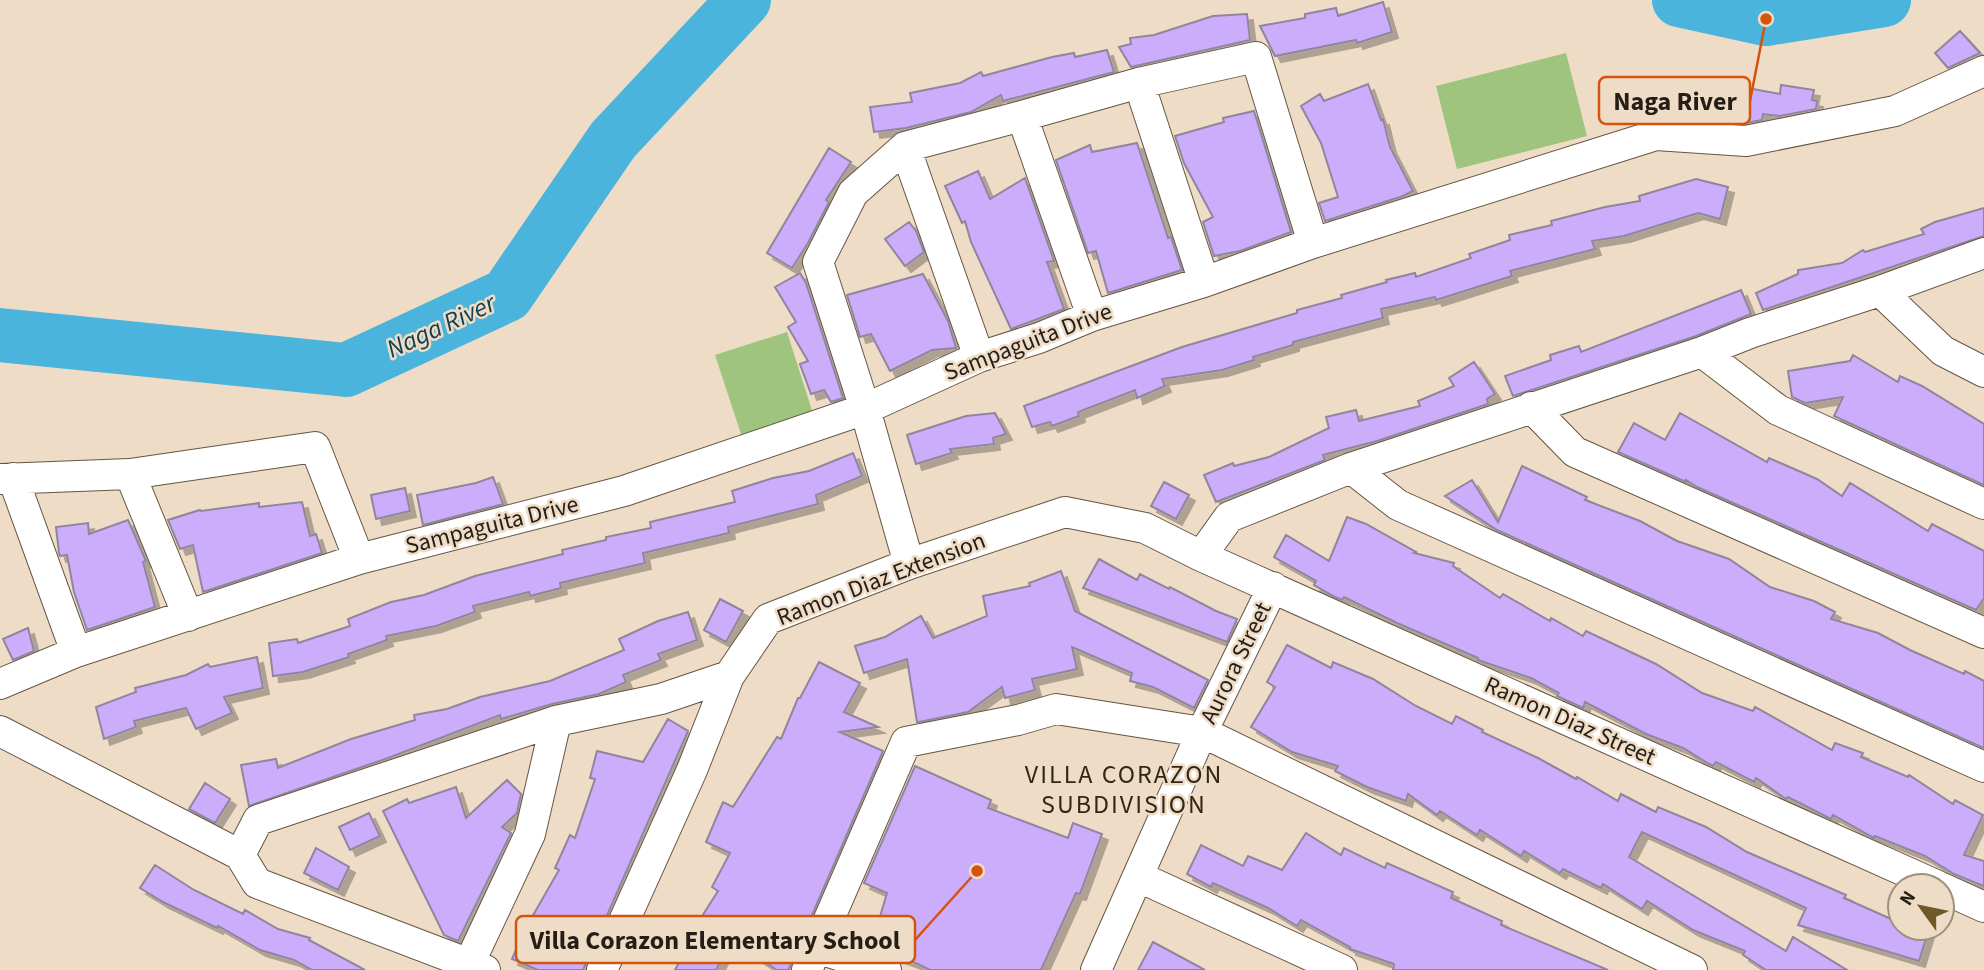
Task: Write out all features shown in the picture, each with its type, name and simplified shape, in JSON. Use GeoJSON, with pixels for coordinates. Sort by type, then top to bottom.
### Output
{"type":"FeatureCollection","features":[{"type":"Feature","properties":{"kind":"street"},"geometry":{"type":"LineString","coordinates":[[909,564],[866,409],[818,262],[853,193],[905,147],[1139,83],[1256,57],[1313,243]]}},
{"type":"Feature","properties":{"kind":"street","name":"Sampaguita Drive"},"geometry":{"type":"LineString","coordinates":[[0,684],[76,652],[359,559],[624,491],[866,409],[979,357],[1039,338],[1092,316],[1656,135],[1746,141],[1895,111],[1984,71]]}},
{"type":"Feature","properties":{"kind":"street"},"geometry":{"type":"LineString","coordinates":[[1139,83],[1204,282]]}},
{"type":"Feature","properties":{"kind":"street"},"geometry":{"type":"LineString","coordinates":[[1022,116],[1092,316]]}},
{"type":"Feature","properties":{"kind":"street"},"geometry":{"type":"LineString","coordinates":[[905,147],[979,357]]}},
{"type":"Feature","properties":{"kind":"street"},"geometry":{"type":"LineString","coordinates":[[1201,556],[1229,517],[1351,468],[1702,352],[1984,253]]}},
{"type":"Feature","properties":{"kind":"street"},"geometry":{"type":"LineString","coordinates":[[1881,291],[1943,351],[1984,372]]}},
{"type":"Feature","properties":{"kind":"street"},"geometry":{"type":"LineString","coordinates":[[1702,352],[1778,410],[1984,504]]}},
{"type":"Feature","properties":{"kind":"street"},"geometry":{"type":"LineString","coordinates":[[1531,408],[1576,452],[1984,633]]}},
{"type":"Feature","properties":{"kind":"street"},"geometry":{"type":"LineString","coordinates":[[76,652],[7,479],[130,474],[315,447],[359,559]]}},
{"type":"Feature","properties":{"kind":"street"},"geometry":{"type":"LineString","coordinates":[[1351,468],[1398,505],[1984,767]]}},
{"type":"Feature","properties":{"kind":"street"},"geometry":{"type":"LineString","coordinates":[[130,474],[188,615]]}},
{"type":"Feature","properties":{"kind":"street","name":"Ramon Diaz Extension"},"geometry":{"type":"LineString","coordinates":[[602,970],[692,770],[729,676],[768,619],[909,564],[1065,512],[1145,528],[1201,556]]}},
{"type":"Feature","properties":{"kind":"street","name":"Ramon Diaz Street"},"geometry":{"type":"LineString","coordinates":[[1201,556],[1907,872]]}},
{"type":"Feature","properties":{"kind":"street","name":"Aurora Street"},"geometry":{"type":"LineString","coordinates":[[1096,970],[1202,732],[1273,587]]}},
{"type":"Feature","properties":{"kind":"street"},"geometry":{"type":"LineString","coordinates":[[240,855],[258,820],[555,721],[661,699],[729,676]]}},
{"type":"Feature","properties":{"kind":"street"},"geometry":{"type":"LineString","coordinates":[[886,970],[812,959],[906,742],[1056,709],[1202,732],[1692,970]]}},
{"type":"Feature","properties":{"kind":"street"},"geometry":{"type":"LineString","coordinates":[[0,731],[240,855],[257,883],[477,967],[530,834],[555,721]]}},
{"type":"Feature","properties":{"kind":"street"},"geometry":{"type":"LineString","coordinates":[[1139,877],[1342,970]]}},
{"type":"Feature","properties":{"kind":"street","name":"Ramon Diaz Street"},"geometry":{"type":"LineString","coordinates":[[1956,894],[1984,907]]}},
{"type":"Feature","properties":{"kind":"green space"},"geometry":{"type":"Polygon","coordinates":[[[1566,53],[1587,136],[1457,169],[1436,86],[1566,53]]]}},
{"type":"Feature","properties":{"kind":"green space"},"geometry":{"type":"Polygon","coordinates":[[[787,332],[814,417],[743,440],[715,355],[787,332]]]}},
{"type":"Feature","properties":{"kind":"building"},"geometry":{"type":"Polygon","coordinates":[[[1383,2],[1392,32],[1357,43],[1356,40],[1275,56],[1260,26],[1305,18],[1305,14],[1336,8],[1338,16],[1383,2]]]}},
{"type":"Feature","properties":{"kind":"building"},"geometry":{"type":"Polygon","coordinates":[[[1247,14],[1250,40],[1131,67],[1119,47],[1131,44],[1130,38],[1154,35],[1213,16],[1247,14]]]}},
{"type":"Feature","properties":{"kind":"building"},"geometry":{"type":"Polygon","coordinates":[[[1960,31],[1980,53],[1948,68],[1935,53],[1960,31]]]}},
{"type":"Feature","properties":{"kind":"building"},"geometry":{"type":"Polygon","coordinates":[[[1107,50],[1114,72],[1003,101],[1001,95],[971,112],[906,128],[874,132],[870,107],[912,102],[910,93],[960,83],[981,72],[983,76],[1052,57],[1074,53],[1075,57],[1107,50]]]}},
{"type":"Feature","properties":{"kind":"building"},"geometry":{"type":"Polygon","coordinates":[[[1368,84],[1381,120],[1383,119],[1390,147],[1413,191],[1325,221],[1319,203],[1338,197],[1321,143],[1301,106],[1320,94],[1324,101],[1368,84]]]}},
{"type":"Feature","properties":{"kind":"building"},"geometry":{"type":"Polygon","coordinates":[[[1731,85],[1780,94],[1781,85],[1814,90],[1812,100],[1817,101],[1816,109],[1780,116],[1763,114],[1762,120],[1746,123],[1725,120],[1731,85]]]}},
{"type":"Feature","properties":{"kind":"building"},"geometry":{"type":"Polygon","coordinates":[[[1254,111],[1291,232],[1240,251],[1214,256],[1203,222],[1213,217],[1184,163],[1175,136],[1224,122],[1223,118],[1254,111]]]}},
{"type":"Feature","properties":{"kind":"building"},"geometry":{"type":"Polygon","coordinates":[[[1137,143],[1168,238],[1171,237],[1182,270],[1108,293],[1096,251],[1088,253],[1056,160],[1090,145],[1092,152],[1137,143]]]}},
{"type":"Feature","properties":{"kind":"building"},"geometry":{"type":"Polygon","coordinates":[[[829,148],[851,162],[826,200],[829,202],[792,268],[767,253],[829,148]]]}},
{"type":"Feature","properties":{"kind":"building"},"geometry":{"type":"Polygon","coordinates":[[[978,171],[990,199],[1025,178],[1054,261],[1047,262],[1064,309],[1011,329],[971,242],[965,221],[962,223],[945,186],[978,171]]]}},
{"type":"Feature","properties":{"kind":"building"},"geometry":{"type":"Polygon","coordinates":[[[1696,179],[1728,187],[1720,219],[1698,213],[1624,236],[1592,241],[1595,249],[1510,271],[1512,276],[1436,300],[1435,297],[1381,309],[1383,318],[1293,342],[1293,345],[1253,357],[1254,360],[1222,370],[1162,379],[1165,386],[1137,398],[1135,390],[1078,412],[1079,416],[1052,426],[1050,422],[1032,427],[1024,406],[1182,347],[1297,313],[1297,310],[1342,298],[1341,295],[1387,282],[1386,280],[1415,273],[1416,277],[1471,258],[1469,254],[1510,240],[1509,235],[1552,225],[1551,221],[1640,201],[1639,196],[1696,179]]]}},
{"type":"Feature","properties":{"kind":"building"},"geometry":{"type":"Polygon","coordinates":[[[1984,208],[1984,236],[1763,310],[1756,293],[1798,274],[1798,270],[1842,263],[1863,250],[1865,252],[1924,234],[1921,229],[1935,222],[1984,208]]]}},
{"type":"Feature","properties":{"kind":"building"},"geometry":{"type":"Polygon","coordinates":[[[909,222],[916,231],[924,252],[905,266],[885,239],[909,222]]]}},
{"type":"Feature","properties":{"kind":"building"},"geometry":{"type":"Polygon","coordinates":[[[800,273],[806,283],[843,398],[831,402],[824,390],[811,394],[800,364],[808,361],[788,327],[796,322],[775,287],[800,273]]]}},
{"type":"Feature","properties":{"kind":"building"},"geometry":{"type":"Polygon","coordinates":[[[923,274],[948,321],[956,348],[932,350],[890,371],[871,334],[860,337],[847,295],[923,274]]]}},
{"type":"Feature","properties":{"kind":"building"},"geometry":{"type":"Polygon","coordinates":[[[1741,290],[1751,314],[1696,336],[1513,396],[1505,376],[1551,360],[1550,355],[1579,346],[1581,352],[1741,290]]]}},
{"type":"Feature","properties":{"kind":"building"},"geometry":{"type":"Polygon","coordinates":[[[1853,355],[1898,382],[1900,376],[1922,386],[1984,424],[1984,485],[1834,416],[1843,397],[1805,403],[1792,397],[1788,371],[1850,361],[1853,355]]]}},
{"type":"Feature","properties":{"kind":"building"},"geometry":{"type":"Polygon","coordinates":[[[1474,362],[1495,394],[1487,399],[1488,404],[1377,441],[1323,455],[1325,460],[1216,502],[1204,475],[1233,463],[1234,466],[1269,457],[1329,428],[1326,417],[1356,410],[1359,421],[1420,406],[1418,401],[1454,386],[1449,378],[1474,362]]]}},
{"type":"Feature","properties":{"kind":"building"},"geometry":{"type":"Polygon","coordinates":[[[995,413],[1006,434],[993,438],[994,444],[950,449],[952,453],[916,464],[907,435],[966,416],[995,413]]]}},
{"type":"Feature","properties":{"kind":"building"},"geometry":{"type":"Polygon","coordinates":[[[1680,413],[1767,462],[1769,458],[1817,479],[1842,496],[1850,483],[1928,531],[1932,524],[1984,551],[1984,598],[1976,610],[1618,452],[1634,423],[1665,440],[1680,413]]]}},
{"type":"Feature","properties":{"kind":"building"},"geometry":{"type":"Polygon","coordinates":[[[853,453],[862,476],[816,495],[818,504],[728,527],[729,533],[643,553],[645,563],[560,583],[561,588],[530,596],[529,592],[473,606],[475,612],[436,626],[386,636],[387,640],[348,654],[349,657],[303,672],[273,676],[269,643],[297,639],[298,643],[350,626],[348,619],[391,602],[424,595],[475,576],[563,554],[562,550],[606,540],[606,537],[651,528],[650,522],[735,502],[732,491],[773,478],[809,471],[853,453]]]}},
{"type":"Feature","properties":{"kind":"building"},"geometry":{"type":"Polygon","coordinates":[[[1522,466],[1587,497],[1585,500],[1640,521],[1677,541],[1729,559],[1770,587],[1814,601],[1835,612],[1831,619],[1878,633],[1910,650],[1984,681],[1984,748],[1497,530],[1445,496],[1472,480],[1498,522],[1522,466]]]}},
{"type":"Feature","properties":{"kind":"building"},"geometry":{"type":"Polygon","coordinates":[[[493,477],[503,504],[423,525],[417,495],[493,477]]]}},
{"type":"Feature","properties":{"kind":"building"},"geometry":{"type":"Polygon","coordinates":[[[1164,482],[1189,495],[1176,519],[1151,506],[1164,482]]]}},
{"type":"Feature","properties":{"kind":"building"},"geometry":{"type":"Polygon","coordinates":[[[405,488],[410,511],[376,519],[371,495],[405,488]]]}},
{"type":"Feature","properties":{"kind":"building"},"geometry":{"type":"Polygon","coordinates":[[[302,502],[310,536],[316,534],[322,553],[203,592],[193,545],[180,549],[168,520],[200,510],[259,503],[259,507],[302,502]]]}},
{"type":"Feature","properties":{"kind":"building"},"geometry":{"type":"Polygon","coordinates":[[[1347,517],[1366,524],[1416,552],[1414,553],[1454,563],[1453,566],[1500,598],[1503,594],[1583,636],[1586,631],[1656,664],[1702,693],[1753,711],[1755,707],[1832,750],[1835,743],[1863,753],[1861,757],[1908,777],[1909,775],[1953,804],[1955,800],[1983,815],[1964,855],[1984,861],[1984,886],[1956,875],[1956,872],[1951,872],[1925,856],[1875,836],[1874,838],[1833,815],[1831,819],[1788,797],[1786,799],[1756,778],[1754,782],[1716,762],[1713,766],[1683,748],[1646,734],[1585,702],[1583,708],[1557,696],[1559,693],[1531,678],[1478,660],[1344,597],[1342,600],[1335,597],[1314,585],[1316,581],[1274,557],[1286,535],[1329,561],[1347,517]]]}},
{"type":"Feature","properties":{"kind":"building"},"geometry":{"type":"Polygon","coordinates":[[[128,520],[146,561],[143,562],[155,607],[87,630],[74,592],[67,555],[60,556],[59,553],[56,527],[88,523],[89,534],[128,520]]]}},
{"type":"Feature","properties":{"kind":"building"},"geometry":{"type":"Polygon","coordinates":[[[1099,559],[1137,580],[1140,574],[1237,619],[1227,642],[1083,588],[1099,559]]]}},
{"type":"Feature","properties":{"kind":"building"},"geometry":{"type":"Polygon","coordinates":[[[1061,571],[1075,611],[1208,680],[1194,708],[1153,687],[1130,681],[1132,673],[1072,647],[1077,669],[1032,679],[1035,690],[1005,698],[1002,687],[968,712],[919,722],[907,659],[864,673],[855,646],[885,637],[921,616],[933,638],[987,616],[983,596],[1030,586],[1029,583],[1061,571]]]}},
{"type":"Feature","properties":{"kind":"building"},"geometry":{"type":"Polygon","coordinates":[[[720,599],[743,611],[726,642],[704,630],[720,599]]]}},
{"type":"Feature","properties":{"kind":"building"},"geometry":{"type":"Polygon","coordinates":[[[688,612],[697,640],[658,654],[661,660],[623,675],[626,682],[599,694],[501,719],[500,715],[388,758],[249,806],[241,765],[276,759],[278,768],[351,739],[415,720],[414,715],[447,709],[480,697],[550,681],[624,650],[619,639],[658,621],[688,612]]]}},
{"type":"Feature","properties":{"kind":"building"},"geometry":{"type":"Polygon","coordinates":[[[28,628],[34,651],[13,660],[3,639],[28,628]]]}},
{"type":"Feature","properties":{"kind":"building"},"geometry":{"type":"Polygon","coordinates":[[[1287,645],[1331,668],[1333,662],[1373,679],[1416,706],[1452,724],[1456,716],[1483,730],[1482,732],[1576,779],[1577,777],[1618,801],[1621,794],[1656,812],[1658,807],[1706,827],[1747,852],[1846,895],[1844,898],[1886,917],[1886,942],[1925,942],[1919,961],[1798,925],[1806,908],[1642,832],[1629,857],[1786,951],[1793,937],[1847,970],[1766,970],[1743,955],[1745,951],[1693,930],[1647,901],[1642,909],[1603,884],[1601,888],[1563,869],[1560,873],[1524,851],[1521,856],[1480,830],[1477,835],[1440,811],[1437,815],[1408,794],[1406,801],[1367,787],[1335,771],[1338,766],[1292,752],[1251,727],[1275,687],[1267,682],[1287,645]]]}},
{"type":"Feature","properties":{"kind":"building"},"geometry":{"type":"Polygon","coordinates":[[[257,657],[263,688],[224,697],[232,713],[196,729],[186,708],[134,721],[136,727],[104,739],[96,707],[136,692],[135,688],[186,675],[208,664],[210,667],[257,657]]]}},
{"type":"Feature","properties":{"kind":"building"},"geometry":{"type":"Polygon","coordinates":[[[819,662],[860,683],[844,712],[878,727],[840,732],[883,751],[790,966],[788,970],[777,970],[731,940],[716,970],[675,970],[699,925],[697,924],[718,891],[712,887],[730,853],[706,842],[723,802],[733,807],[777,737],[781,739],[798,698],[819,662]]]}},
{"type":"Feature","properties":{"kind":"building"},"geometry":{"type":"Polygon","coordinates":[[[668,719],[688,731],[583,970],[538,970],[512,959],[524,931],[559,870],[555,868],[570,835],[575,838],[595,779],[590,778],[597,751],[643,762],[668,719]]]}},
{"type":"Feature","properties":{"kind":"building"},"geometry":{"type":"Polygon","coordinates":[[[915,766],[991,800],[988,808],[1068,838],[1073,823],[1102,834],[1080,894],[1076,893],[1041,970],[930,970],[871,947],[887,893],[864,883],[915,766]]]}},
{"type":"Feature","properties":{"kind":"building"},"geometry":{"type":"Polygon","coordinates":[[[507,780],[521,794],[517,813],[502,827],[511,833],[458,941],[444,935],[383,811],[407,799],[409,803],[456,787],[466,818],[507,780]]]}},
{"type":"Feature","properties":{"kind":"building"},"geometry":{"type":"Polygon","coordinates":[[[205,783],[230,799],[215,823],[189,809],[205,783]]]}},
{"type":"Feature","properties":{"kind":"building"},"geometry":{"type":"Polygon","coordinates":[[[369,813],[380,836],[350,850],[339,827],[369,813]]]}},
{"type":"Feature","properties":{"kind":"building"},"geometry":{"type":"Polygon","coordinates":[[[1306,833],[1341,855],[1344,848],[1385,868],[1387,863],[1453,892],[1451,898],[1502,921],[1501,925],[1608,970],[1393,970],[1394,964],[1350,949],[1301,920],[1297,926],[1268,908],[1213,883],[1211,887],[1187,874],[1201,845],[1243,866],[1248,856],[1282,870],[1306,833]]]}},
{"type":"Feature","properties":{"kind":"building"},"geometry":{"type":"Polygon","coordinates":[[[316,848],[349,867],[338,890],[304,873],[316,848]]]}},
{"type":"Feature","properties":{"kind":"building"},"geometry":{"type":"Polygon","coordinates":[[[155,865],[194,890],[243,914],[245,910],[278,929],[310,938],[309,940],[365,970],[312,970],[294,960],[260,950],[218,926],[217,928],[163,902],[140,888],[155,865]]]}},
{"type":"Feature","properties":{"kind":"building"},"geometry":{"type":"Polygon","coordinates":[[[1153,942],[1205,970],[1138,970],[1153,942]]]}},
{"type":"Feature","properties":{"kind":"waterway","name":"Naga River"},"geometry":{"type":"LineString","coordinates":[[0,335],[346,370],[507,295],[613,140],[744,0]]}},
{"type":"Feature","properties":{"kind":"waterway","name":"Naga River"},"geometry":{"type":"LineString","coordinates":[[1679,0],[1766,19],[1884,0]]}},
{"type":"Feature","properties":{"kind":"place","name":"Naga River"},"geometry":{"type":"Point","coordinates":[1766,19]}},
{"type":"Feature","properties":{"kind":"place","name":"Villa Corazon Elementary School"},"geometry":{"type":"Point","coordinates":[977,871]}},
{"type":"Feature","properties":{"kind":"district","name":"VILLA CORAZON SUBDIVISION"},"geometry":{"type":"Point","coordinates":[1124,789]}}]}
